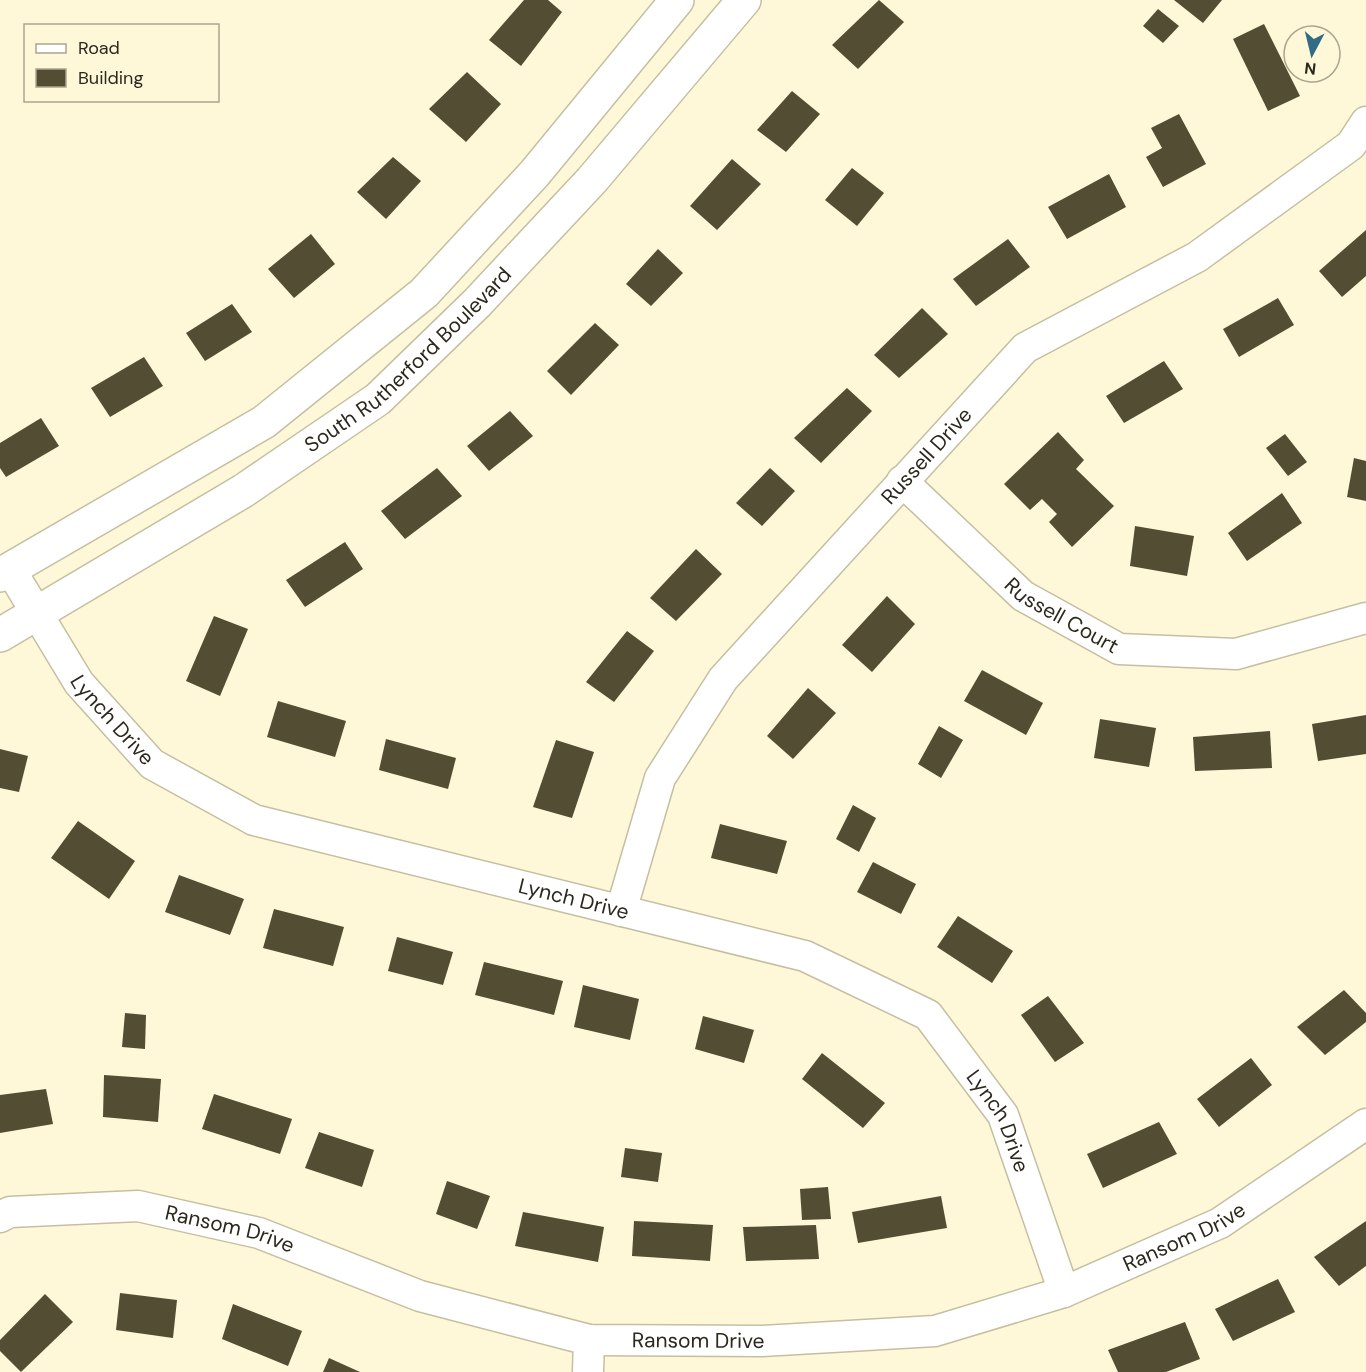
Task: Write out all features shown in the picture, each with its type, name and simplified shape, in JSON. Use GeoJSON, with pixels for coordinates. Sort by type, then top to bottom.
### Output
{"type":"FeatureCollection","features":[{"type":"Feature","properties":{"kind":"highway","name":"South Rutherford Boulevard"},"geometry":{"type":"LineString","coordinates":[[5,572],[264,422],[424,293],[535,173],[678,0]]}},
{"type":"Feature","properties":{"kind":"highway","name":"South Rutherford Boulevard"},"geometry":{"type":"LineString","coordinates":[[0,635],[243,491],[378,399],[477,303],[592,180],[744,0]]}},
{"type":"Feature","properties":{"kind":"street","name":"Russell Drive"},"geometry":{"type":"LineString","coordinates":[[621,911],[660,778],[723,679],[1025,348],[1197,257],[1351,146],[1366,122]]}},
{"type":"Feature","properties":{"kind":"street","name":"Russell Court"},"geometry":{"type":"LineString","coordinates":[[902,481],[1023,596],[1119,649],[1236,654],[1366,618]]}},
{"type":"Feature","properties":{"kind":"street","name":"Lynch Drive"},"geometry":{"type":"LineString","coordinates":[[5,572],[37,614],[79,683],[152,764],[254,820],[805,956],[928,1015],[1003,1115],[1064,1292]]}},
{"type":"Feature","properties":{"kind":"street","name":"Ransom Drive"},"geometry":{"type":"LineString","coordinates":[[0,1217],[10,1212],[138,1206],[259,1233],[420,1296],[589,1340],[762,1341],[934,1331],[1064,1292],[1220,1223],[1366,1124]]}},
{"type":"Feature","properties":{"kind":"street"},"geometry":{"type":"LineString","coordinates":[[588,1372],[589,1340]]}},
{"type":"Feature","properties":{"kind":"building"},"geometry":{"type":"Polygon","coordinates":[[[524,0],[548,0],[562,12],[521,66],[489,40],[524,0]]]}},
{"type":"Feature","properties":{"kind":"building"},"geometry":{"type":"Polygon","coordinates":[[[879,0],[904,22],[858,69],[832,45],[879,0]]]}},
{"type":"Feature","properties":{"kind":"building"},"geometry":{"type":"Polygon","coordinates":[[[1174,0],[1222,0],[1203,23],[1174,0]]]}},
{"type":"Feature","properties":{"kind":"building"},"geometry":{"type":"Polygon","coordinates":[[[1158,9],[1179,26],[1163,43],[1143,26],[1158,9]]]}},
{"type":"Feature","properties":{"kind":"building"},"geometry":{"type":"Polygon","coordinates":[[[1264,24],[1282,60],[1282,84],[1294,84],[1300,96],[1268,111],[1233,39],[1264,24]]]}},
{"type":"Feature","properties":{"kind":"building"},"geometry":{"type":"Polygon","coordinates":[[[467,72],[501,104],[466,142],[429,109],[467,72]]]}},
{"type":"Feature","properties":{"kind":"building"},"geometry":{"type":"Polygon","coordinates":[[[792,91],[820,114],[786,152],[757,130],[792,91]]]}},
{"type":"Feature","properties":{"kind":"building"},"geometry":{"type":"Polygon","coordinates":[[[1179,114],[1206,164],[1163,187],[1146,157],[1162,148],[1151,128],[1179,114]]]}},
{"type":"Feature","properties":{"kind":"building"},"geometry":{"type":"Polygon","coordinates":[[[393,157],[421,181],[386,219],[357,192],[393,157]]]}},
{"type":"Feature","properties":{"kind":"building"},"geometry":{"type":"Polygon","coordinates":[[[732,159],[761,184],[717,230],[690,206],[732,159]]]}},
{"type":"Feature","properties":{"kind":"building"},"geometry":{"type":"Polygon","coordinates":[[[852,168],[884,193],[857,226],[825,200],[852,168]]]}},
{"type":"Feature","properties":{"kind":"building"},"geometry":{"type":"Polygon","coordinates":[[[1109,174],[1126,207],[1067,239],[1048,207],[1109,174]]]}},
{"type":"Feature","properties":{"kind":"building"},"geometry":{"type":"Polygon","coordinates":[[[1366,230],[1366,276],[1342,297],[1319,271],[1366,230]]]}},
{"type":"Feature","properties":{"kind":"building"},"geometry":{"type":"Polygon","coordinates":[[[311,234],[335,264],[294,298],[268,269],[311,234]]]}},
{"type":"Feature","properties":{"kind":"building"},"geometry":{"type":"Polygon","coordinates":[[[1008,239],[1030,267],[976,306],[953,279],[1008,239]]]}},
{"type":"Feature","properties":{"kind":"building"},"geometry":{"type":"Polygon","coordinates":[[[658,249],[683,273],[651,306],[626,284],[658,249]]]}},
{"type":"Feature","properties":{"kind":"building"},"geometry":{"type":"Polygon","coordinates":[[[1278,298],[1294,325],[1239,357],[1223,329],[1278,298]]]}},
{"type":"Feature","properties":{"kind":"building"},"geometry":{"type":"Polygon","coordinates":[[[232,304],[252,332],[205,361],[186,333],[232,304]]]}},
{"type":"Feature","properties":{"kind":"building"},"geometry":{"type":"Polygon","coordinates":[[[922,308],[948,334],[899,378],[874,355],[922,308]]]}},
{"type":"Feature","properties":{"kind":"building"},"geometry":{"type":"Polygon","coordinates":[[[595,323],[619,345],[571,395],[547,371],[595,323]]]}},
{"type":"Feature","properties":{"kind":"building"},"geometry":{"type":"Polygon","coordinates":[[[144,357],[163,386],[110,417],[91,388],[144,357]]]}},
{"type":"Feature","properties":{"kind":"building"},"geometry":{"type":"Polygon","coordinates":[[[1164,361],[1183,389],[1124,423],[1106,396],[1164,361]]]}},
{"type":"Feature","properties":{"kind":"building"},"geometry":{"type":"Polygon","coordinates":[[[847,388],[872,411],[821,463],[794,438],[847,388]]]}},
{"type":"Feature","properties":{"kind":"building"},"geometry":{"type":"Polygon","coordinates":[[[510,411],[533,436],[489,471],[467,446],[510,411]]]}},
{"type":"Feature","properties":{"kind":"building"},"geometry":{"type":"Polygon","coordinates":[[[41,418],[59,446],[6,477],[0,468],[0,443],[41,418]]]}},
{"type":"Feature","properties":{"kind":"building"},"geometry":{"type":"Polygon","coordinates":[[[1058,432],[1084,460],[1076,469],[1114,506],[1072,547],[1049,522],[1057,514],[1042,499],[1030,510],[1004,484],[1058,432]]]}},
{"type":"Feature","properties":{"kind":"building"},"geometry":{"type":"Polygon","coordinates":[[[1285,434],[1307,462],[1288,476],[1266,448],[1285,434]]]}},
{"type":"Feature","properties":{"kind":"building"},"geometry":{"type":"Polygon","coordinates":[[[1354,458],[1366,461],[1366,501],[1347,497],[1354,458]]]}},
{"type":"Feature","properties":{"kind":"building"},"geometry":{"type":"Polygon","coordinates":[[[437,468],[462,496],[405,539],[381,511],[437,468]]]}},
{"type":"Feature","properties":{"kind":"building"},"geometry":{"type":"Polygon","coordinates":[[[770,468],[795,491],[762,526],[736,503],[770,468]]]}},
{"type":"Feature","properties":{"kind":"building"},"geometry":{"type":"Polygon","coordinates":[[[1282,493],[1302,523],[1247,561],[1228,533],[1282,493]]]}},
{"type":"Feature","properties":{"kind":"building"},"geometry":{"type":"Polygon","coordinates":[[[1135,526],[1194,536],[1187,576],[1130,566],[1135,526]]]}},
{"type":"Feature","properties":{"kind":"building"},"geometry":{"type":"Polygon","coordinates":[[[345,542],[363,569],[305,607],[286,580],[345,542]]]}},
{"type":"Feature","properties":{"kind":"building"},"geometry":{"type":"Polygon","coordinates":[[[696,549],[722,574],[676,621],[650,598],[696,549]]]}},
{"type":"Feature","properties":{"kind":"building"},"geometry":{"type":"Polygon","coordinates":[[[887,596],[915,624],[872,672],[842,645],[887,596]]]}},
{"type":"Feature","properties":{"kind":"building"},"geometry":{"type":"Polygon","coordinates":[[[214,616],[248,629],[220,696],[186,681],[214,616]]]}},
{"type":"Feature","properties":{"kind":"building"},"geometry":{"type":"Polygon","coordinates":[[[627,631],[654,651],[614,702],[586,682],[627,631]]]}},
{"type":"Feature","properties":{"kind":"building"},"geometry":{"type":"Polygon","coordinates":[[[982,670],[1043,703],[1026,735],[964,701],[982,670]]]}},
{"type":"Feature","properties":{"kind":"building"},"geometry":{"type":"Polygon","coordinates":[[[808,688],[836,713],[793,759],[767,736],[808,688]]]}},
{"type":"Feature","properties":{"kind":"building"},"geometry":{"type":"Polygon","coordinates":[[[278,701],[346,721],[335,757],[267,737],[278,701]]]}},
{"type":"Feature","properties":{"kind":"building"},"geometry":{"type":"Polygon","coordinates":[[[1366,715],[1366,754],[1318,761],[1312,724],[1366,715]]]}},
{"type":"Feature","properties":{"kind":"building"},"geometry":{"type":"Polygon","coordinates":[[[1100,719],[1156,728],[1149,767],[1094,758],[1100,719]]]}},
{"type":"Feature","properties":{"kind":"building"},"geometry":{"type":"Polygon","coordinates":[[[939,726],[963,740],[941,778],[918,764],[939,726]]]}},
{"type":"Feature","properties":{"kind":"building"},"geometry":{"type":"Polygon","coordinates":[[[1270,731],[1272,768],[1195,771],[1193,737],[1270,731]]]}},
{"type":"Feature","properties":{"kind":"building"},"geometry":{"type":"Polygon","coordinates":[[[386,739],[456,758],[448,789],[379,770],[386,739]]]}},
{"type":"Feature","properties":{"kind":"building"},"geometry":{"type":"Polygon","coordinates":[[[556,740],[594,752],[572,818],[533,807],[556,740]]]}},
{"type":"Feature","properties":{"kind":"building"},"geometry":{"type":"Polygon","coordinates":[[[0,749],[28,756],[19,792],[0,788],[0,749]]]}},
{"type":"Feature","properties":{"kind":"building"},"geometry":{"type":"Polygon","coordinates":[[[853,805],[876,818],[859,852],[836,839],[853,805]]]}},
{"type":"Feature","properties":{"kind":"building"},"geometry":{"type":"Polygon","coordinates":[[[78,821],[135,861],[109,899],[51,858],[78,821]]]}},
{"type":"Feature","properties":{"kind":"building"},"geometry":{"type":"Polygon","coordinates":[[[720,824],[787,841],[777,874],[711,858],[720,824]]]}},
{"type":"Feature","properties":{"kind":"building"},"geometry":{"type":"Polygon","coordinates":[[[873,862],[916,884],[901,914],[857,892],[873,862]]]}},
{"type":"Feature","properties":{"kind":"building"},"geometry":{"type":"Polygon","coordinates":[[[179,875],[244,899],[230,935],[165,912],[179,875]]]}},
{"type":"Feature","properties":{"kind":"building"},"geometry":{"type":"Polygon","coordinates":[[[274,909],[344,927],[333,966],[263,948],[274,909]]]}},
{"type":"Feature","properties":{"kind":"building"},"geometry":{"type":"Polygon","coordinates":[[[958,916],[1013,951],[992,983],[937,947],[958,916]]]}},
{"type":"Feature","properties":{"kind":"building"},"geometry":{"type":"Polygon","coordinates":[[[397,937],[453,952],[443,985],[388,971],[397,937]]]}},
{"type":"Feature","properties":{"kind":"building"},"geometry":{"type":"Polygon","coordinates":[[[484,962],[563,981],[554,1015],[475,995],[484,962]]]}},
{"type":"Feature","properties":{"kind":"building"},"geometry":{"type":"Polygon","coordinates":[[[583,985],[639,999],[630,1040],[574,1027],[583,985]]]}},
{"type":"Feature","properties":{"kind":"building"},"geometry":{"type":"Polygon","coordinates":[[[1344,990],[1366,1013],[1366,1022],[1325,1055],[1297,1027],[1344,990]]]}},
{"type":"Feature","properties":{"kind":"building"},"geometry":{"type":"Polygon","coordinates":[[[1048,996],[1084,1043],[1055,1062],[1021,1015],[1048,996]]]}},
{"type":"Feature","properties":{"kind":"building"},"geometry":{"type":"Polygon","coordinates":[[[125,1013],[146,1015],[145,1049],[122,1047],[125,1013]]]}},
{"type":"Feature","properties":{"kind":"building"},"geometry":{"type":"Polygon","coordinates":[[[703,1016],[754,1030],[744,1063],[695,1049],[703,1016]]]}},
{"type":"Feature","properties":{"kind":"building"},"geometry":{"type":"Polygon","coordinates":[[[822,1053],[885,1103],[863,1128],[802,1079],[822,1053]]]}},
{"type":"Feature","properties":{"kind":"building"},"geometry":{"type":"Polygon","coordinates":[[[1251,1058],[1272,1085],[1219,1127],[1197,1099],[1251,1058]]]}},
{"type":"Feature","properties":{"kind":"building"},"geometry":{"type":"Polygon","coordinates":[[[104,1075],[161,1079],[158,1122],[103,1117],[104,1075]]]}},
{"type":"Feature","properties":{"kind":"building"},"geometry":{"type":"Polygon","coordinates":[[[46,1089],[53,1124],[0,1133],[0,1095],[46,1089]]]}},
{"type":"Feature","properties":{"kind":"building"},"geometry":{"type":"Polygon","coordinates":[[[214,1094],[292,1119],[280,1154],[202,1129],[214,1094]]]}},
{"type":"Feature","properties":{"kind":"building"},"geometry":{"type":"Polygon","coordinates":[[[1159,1122],[1177,1154],[1103,1188],[1087,1154],[1159,1122]]]}},
{"type":"Feature","properties":{"kind":"building"},"geometry":{"type":"Polygon","coordinates":[[[319,1132],[374,1150],[362,1187],[305,1168],[319,1132]]]}},
{"type":"Feature","properties":{"kind":"building"},"geometry":{"type":"Polygon","coordinates":[[[625,1148],[662,1153],[658,1182],[621,1177],[625,1148]]]}},
{"type":"Feature","properties":{"kind":"building"},"geometry":{"type":"Polygon","coordinates":[[[447,1181],[490,1196],[477,1229],[436,1214],[447,1181]]]}},
{"type":"Feature","properties":{"kind":"building"},"geometry":{"type":"Polygon","coordinates":[[[828,1187],[831,1219],[802,1220],[800,1189],[828,1187]]]}},
{"type":"Feature","properties":{"kind":"building"},"geometry":{"type":"Polygon","coordinates":[[[941,1196],[947,1228],[858,1243],[852,1212],[941,1196]]]}},
{"type":"Feature","properties":{"kind":"building"},"geometry":{"type":"Polygon","coordinates":[[[523,1212],[604,1227],[598,1262],[515,1246],[523,1212]]]}},
{"type":"Feature","properties":{"kind":"building"},"geometry":{"type":"Polygon","coordinates":[[[634,1221],[713,1225],[710,1261],[632,1256],[634,1221]]]}},
{"type":"Feature","properties":{"kind":"building"},"geometry":{"type":"Polygon","coordinates":[[[1366,1221],[1366,1266],[1339,1286],[1314,1257],[1366,1221]]]}},
{"type":"Feature","properties":{"kind":"building"},"geometry":{"type":"Polygon","coordinates":[[[816,1225],[819,1259],[746,1261],[743,1227],[816,1225]]]}},
{"type":"Feature","properties":{"kind":"building"},"geometry":{"type":"Polygon","coordinates":[[[1278,1279],[1295,1312],[1233,1341],[1215,1309],[1278,1279]]]}},
{"type":"Feature","properties":{"kind":"building"},"geometry":{"type":"Polygon","coordinates":[[[120,1293],[177,1300],[173,1338],[116,1330],[120,1293]]]}},
{"type":"Feature","properties":{"kind":"building"},"geometry":{"type":"Polygon","coordinates":[[[45,1294],[73,1322],[21,1372],[0,1351],[0,1340],[45,1294]]]}},
{"type":"Feature","properties":{"kind":"building"},"geometry":{"type":"Polygon","coordinates":[[[233,1304],[302,1331],[288,1366],[222,1339],[233,1304]]]}},
{"type":"Feature","properties":{"kind":"building"},"geometry":{"type":"Polygon","coordinates":[[[1185,1322],[1200,1359],[1166,1372],[1118,1372],[1108,1350],[1185,1322]]]}},
{"type":"Feature","properties":{"kind":"building"},"geometry":{"type":"Polygon","coordinates":[[[329,1358],[360,1372],[323,1372],[329,1358]]]}}]}
